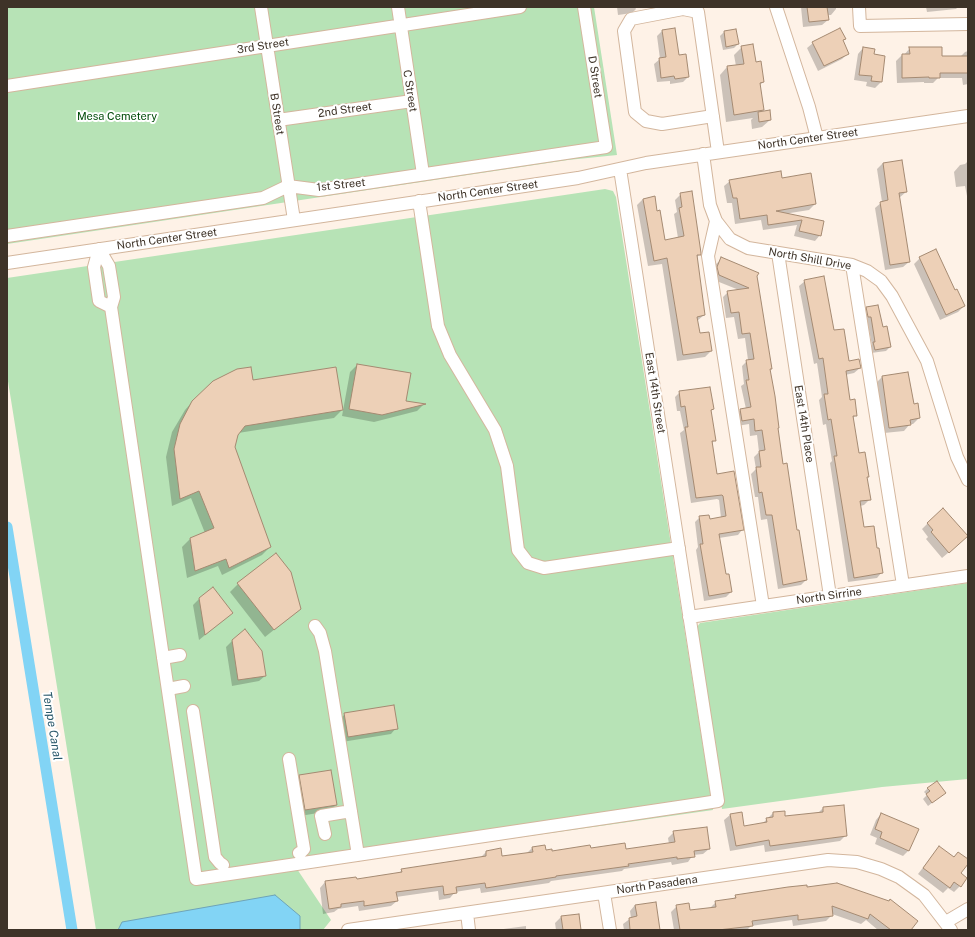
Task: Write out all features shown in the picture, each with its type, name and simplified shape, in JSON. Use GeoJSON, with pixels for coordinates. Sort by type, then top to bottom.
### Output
{"type":"FeatureCollection","features":[{"type":"Feature","properties":{"kind":"street","name":"B Street"},"geometry":{"type":"LineString","coordinates":[[261,7],[294,220]]}},
{"type":"Feature","properties":{"kind":"street","name":"C Street"},"geometry":{"type":"LineString","coordinates":[[398,7],[423,174]]}},
{"type":"Feature","properties":{"kind":"street","name":"3rd Street"},"geometry":{"type":"LineString","coordinates":[[7,86],[520,7]]}},
{"type":"Feature","properties":{"kind":"street","name":"D Street"},"geometry":{"type":"LineString","coordinates":[[584,7],[606,147]]}},
{"type":"Feature","properties":{"kind":"street"},"geometry":{"type":"LineString","coordinates":[[776,7],[809,107],[817,138]]}},
{"type":"Feature","properties":{"kind":"street"},"geometry":{"type":"LineString","coordinates":[[859,7],[860,26],[968,24]]}},
{"type":"Feature","properties":{"kind":"street"},"geometry":{"type":"LineString","coordinates":[[713,116],[662,124],[646,121],[635,112],[624,31],[631,19],[683,9],[698,12],[713,116],[718,152]]}},
{"type":"Feature","properties":{"kind":"street","name":"2nd Street"},"geometry":{"type":"LineString","coordinates":[[278,120],[412,101]]}},
{"type":"Feature","properties":{"kind":"street","name":"North Center Street"},"geometry":{"type":"LineString","coordinates":[[7,263],[99,248],[578,178],[646,163],[703,154],[968,116]]}},
{"type":"Feature","properties":{"kind":"street","name":"1st Street"},"geometry":{"type":"LineString","coordinates":[[288,186],[319,190],[606,147]]}},
{"type":"Feature","properties":{"kind":"street","name":"North Shill Drive"},"geometry":{"type":"LineString","coordinates":[[703,154],[710,205],[716,221],[730,239],[748,248],[852,265],[867,271],[881,281],[892,296],[927,361],[957,457],[968,480]]}},
{"type":"Feature","properties":{"kind":"street","name":"East 14th Street"},"geometry":{"type":"LineString","coordinates":[[358,855],[718,801],[620,168]]}},
{"type":"Feature","properties":{"kind":"street"},"geometry":{"type":"LineString","coordinates":[[7,236],[263,198],[288,186]]}},
{"type":"Feature","properties":{"kind":"street"},"geometry":{"type":"LineString","coordinates":[[420,201],[438,326],[450,356],[495,430],[507,466],[518,550],[528,563],[544,568],[679,548]]}},
{"type":"Feature","properties":{"kind":"street"},"geometry":{"type":"LineString","coordinates":[[716,221],[708,256],[763,606]]}},
{"type":"Feature","properties":{"kind":"street"},"geometry":{"type":"LineString","coordinates":[[99,248],[109,266],[114,297],[111,306],[196,879],[358,855],[325,651],[320,633],[314,626]]}},
{"type":"Feature","properties":{"kind":"street","name":"East 14th Place"},"geometry":{"type":"LineString","coordinates":[[778,253],[830,596]]}},
{"type":"Feature","properties":{"kind":"street"},"geometry":{"type":"LineString","coordinates":[[852,265],[903,585]]}},
{"type":"Feature","properties":{"kind":"street","name":"North Sirrine"},"geometry":{"type":"LineString","coordinates":[[689,617],[968,576]]}},
{"type":"Feature","properties":{"kind":"street"},"geometry":{"type":"LineString","coordinates":[[163,658],[180,655]]}},
{"type":"Feature","properties":{"kind":"street"},"geometry":{"type":"LineString","coordinates":[[168,689],[184,686]]}},
{"type":"Feature","properties":{"kind":"street"},"geometry":{"type":"LineString","coordinates":[[172,714],[191,711],[216,857],[220,863],[223,864]]}},
{"type":"Feature","properties":{"kind":"street"},"geometry":{"type":"LineString","coordinates":[[289,759],[304,849],[299,852]]}},
{"type":"Feature","properties":{"kind":"street"},"geometry":{"type":"LineString","coordinates":[[325,834],[321,816],[351,811]]}},
{"type":"Feature","properties":{"kind":"street","name":"North Pasadena"},"geometry":{"type":"LineString","coordinates":[[348,930],[828,860],[857,862],[881,868],[899,877],[924,895],[949,926]]}},
{"type":"Feature","properties":{"kind":"street"},"geometry":{"type":"LineString","coordinates":[[604,893],[610,930]]}},
{"type":"Feature","properties":{"kind":"street"},"geometry":{"type":"LineString","coordinates":[[949,926],[968,908]]}},
{"type":"Feature","properties":{"kind":"street"},"geometry":{"type":"LineString","coordinates":[[467,913],[469,930]]}},
{"type":"Feature","properties":{"kind":"green space","name":"Mesa Cemetery"},"geometry":{"type":"Polygon","coordinates":[[[7,7],[594,7],[617,155],[568,160],[7,244],[7,7]]]}},
{"type":"Feature","properties":{"kind":"green space"},"geometry":{"type":"Polygon","coordinates":[[[605,189],[613,191],[616,197],[713,810],[297,869],[331,920],[323,930],[96,930],[7,375],[7,278],[605,189]]]}},
{"type":"Feature","properties":{"kind":"green space"},"geometry":{"type":"Polygon","coordinates":[[[968,583],[968,779],[882,787],[722,809],[696,633],[697,627],[700,623],[968,583]]]}},
{"type":"Feature","properties":{"kind":"water"},"geometry":{"type":"Polygon","coordinates":[[[275,895],[300,916],[300,930],[118,930],[122,922],[275,895]]]}},
{"type":"Feature","properties":{"kind":"building"},"geometry":{"type":"Polygon","coordinates":[[[807,7],[827,7],[829,20],[809,22],[807,7]]]}},
{"type":"Feature","properties":{"kind":"building"},"geometry":{"type":"Polygon","coordinates":[[[675,28],[679,55],[686,54],[689,77],[675,79],[674,76],[661,78],[659,58],[666,57],[662,30],[675,28]]]}},
{"type":"Feature","properties":{"kind":"building"},"geometry":{"type":"Polygon","coordinates":[[[840,28],[846,39],[843,40],[849,54],[824,66],[812,42],[840,28]]]}},
{"type":"Feature","properties":{"kind":"building"},"geometry":{"type":"Polygon","coordinates":[[[736,29],[739,44],[726,47],[724,31],[736,29]]]}},
{"type":"Feature","properties":{"kind":"building"},"geometry":{"type":"Polygon","coordinates":[[[753,44],[756,62],[761,61],[764,82],[760,83],[764,110],[734,115],[727,66],[744,64],[741,46],[753,44]]]}},
{"type":"Feature","properties":{"kind":"building"},"geometry":{"type":"Polygon","coordinates":[[[863,47],[875,49],[874,54],[885,56],[882,82],[871,81],[872,76],[859,75],[863,47]]]}},
{"type":"Feature","properties":{"kind":"building"},"geometry":{"type":"Polygon","coordinates":[[[909,47],[942,47],[942,56],[968,56],[968,73],[940,73],[940,78],[902,78],[902,54],[910,54],[909,47]]]}},
{"type":"Feature","properties":{"kind":"building"},"geometry":{"type":"Polygon","coordinates":[[[770,110],[771,120],[759,122],[758,112],[770,110]]]}},
{"type":"Feature","properties":{"kind":"building"},"geometry":{"type":"Polygon","coordinates":[[[902,160],[907,192],[899,193],[910,262],[890,265],[880,202],[888,200],[883,163],[902,160]]]}},
{"type":"Feature","properties":{"kind":"building"},"geometry":{"type":"Polygon","coordinates":[[[781,171],[782,178],[811,173],[816,204],[776,211],[824,221],[821,236],[799,231],[802,220],[768,225],[767,215],[740,219],[737,198],[733,198],[729,180],[781,171]]]}},
{"type":"Feature","properties":{"kind":"building"},"geometry":{"type":"Polygon","coordinates":[[[692,191],[701,253],[701,255],[697,255],[705,315],[697,317],[700,333],[709,332],[712,351],[683,355],[667,258],[654,261],[643,199],[655,196],[657,211],[660,210],[665,240],[684,236],[679,208],[682,207],[680,193],[692,191]]]}},
{"type":"Feature","properties":{"kind":"building"},"geometry":{"type":"Polygon","coordinates":[[[936,249],[955,290],[957,289],[965,306],[946,315],[919,257],[936,249]]]}},
{"type":"Feature","properties":{"kind":"building"},"geometry":{"type":"Polygon","coordinates":[[[721,257],[759,273],[757,276],[772,369],[770,369],[775,396],[783,464],[787,463],[797,530],[799,530],[807,580],[783,585],[772,515],[766,515],[762,492],[759,493],[756,467],[761,467],[759,451],[765,450],[762,430],[755,431],[754,419],[742,421],[740,409],[751,407],[746,380],[749,380],[746,360],[754,359],[750,333],[742,334],[739,312],[731,313],[727,291],[749,288],[719,275],[717,267],[721,257]]]}},
{"type":"Feature","properties":{"kind":"building"},"geometry":{"type":"Polygon","coordinates":[[[824,276],[834,330],[844,329],[849,361],[859,359],[861,368],[846,371],[850,400],[855,399],[857,416],[853,416],[859,453],[865,452],[869,477],[867,477],[871,500],[860,501],[864,527],[874,526],[883,573],[854,578],[834,456],[837,456],[831,419],[828,420],[824,394],[828,394],[823,358],[819,359],[804,280],[824,276]]]}},
{"type":"Feature","properties":{"kind":"building"},"geometry":{"type":"Polygon","coordinates":[[[878,305],[883,327],[887,326],[891,347],[875,350],[871,317],[868,317],[866,307],[878,305]]]}},
{"type":"Feature","properties":{"kind":"building"},"geometry":{"type":"Polygon","coordinates":[[[357,364],[411,373],[406,401],[426,404],[382,415],[349,409],[357,364]]]}},
{"type":"Feature","properties":{"kind":"building"},"geometry":{"type":"Polygon","coordinates":[[[251,367],[253,380],[336,367],[343,410],[245,426],[238,435],[235,447],[271,547],[229,568],[226,559],[195,571],[190,538],[214,528],[199,491],[180,499],[174,449],[180,424],[192,401],[213,381],[237,369],[251,367]]]}},
{"type":"Feature","properties":{"kind":"building"},"geometry":{"type":"Polygon","coordinates":[[[908,372],[914,404],[918,403],[920,418],[910,420],[911,425],[889,428],[882,376],[908,372]]]}},
{"type":"Feature","properties":{"kind":"building"},"geometry":{"type":"Polygon","coordinates":[[[710,387],[714,409],[711,410],[716,441],[712,441],[717,474],[734,471],[744,530],[719,534],[726,574],[729,574],[732,592],[709,596],[700,544],[703,544],[699,516],[709,515],[710,519],[726,516],[722,495],[696,498],[685,427],[688,427],[685,406],[681,407],[679,391],[710,387]]]}},
{"type":"Feature","properties":{"kind":"building"},"geometry":{"type":"Polygon","coordinates":[[[943,508],[968,536],[949,553],[931,532],[933,530],[927,523],[943,508]]]}},
{"type":"Feature","properties":{"kind":"building"},"geometry":{"type":"Polygon","coordinates":[[[276,553],[291,572],[301,609],[274,630],[237,583],[276,553]]]}},
{"type":"Feature","properties":{"kind":"building"},"geometry":{"type":"Polygon","coordinates":[[[213,587],[233,613],[205,635],[199,598],[213,587]]]}},
{"type":"Feature","properties":{"kind":"building"},"geometry":{"type":"Polygon","coordinates":[[[245,629],[262,651],[266,676],[238,680],[232,640],[245,629]]]}},
{"type":"Feature","properties":{"kind":"building"},"geometry":{"type":"Polygon","coordinates":[[[394,705],[398,729],[348,737],[344,713],[394,705]]]}},
{"type":"Feature","properties":{"kind":"building"},"geometry":{"type":"Polygon","coordinates":[[[331,770],[337,805],[305,810],[299,775],[331,770]]]}},
{"type":"Feature","properties":{"kind":"building"},"geometry":{"type":"Polygon","coordinates":[[[937,781],[946,793],[932,803],[926,794],[930,791],[927,788],[937,781]]]}},
{"type":"Feature","properties":{"kind":"building"},"geometry":{"type":"Polygon","coordinates":[[[844,805],[847,836],[770,846],[769,840],[736,846],[730,814],[742,812],[744,826],[767,822],[766,818],[773,817],[773,812],[785,811],[785,816],[823,812],[823,807],[844,805]]]}},
{"type":"Feature","properties":{"kind":"building"},"geometry":{"type":"Polygon","coordinates":[[[881,813],[919,829],[909,851],[880,838],[882,832],[875,829],[881,813]]]}},
{"type":"Feature","properties":{"kind":"building"},"geometry":{"type":"Polygon","coordinates":[[[707,827],[710,849],[694,851],[695,857],[677,859],[677,857],[628,864],[629,866],[556,876],[486,888],[485,883],[456,887],[457,893],[444,895],[443,886],[396,892],[398,901],[364,906],[364,901],[341,904],[341,907],[329,909],[325,881],[356,877],[357,879],[402,872],[401,869],[486,856],[486,851],[501,848],[502,856],[533,852],[532,847],[545,845],[546,850],[552,849],[552,851],[590,845],[591,848],[625,843],[626,849],[675,842],[673,831],[707,827]]]}},
{"type":"Feature","properties":{"kind":"building"},"geometry":{"type":"Polygon","coordinates":[[[939,846],[954,857],[958,852],[968,859],[968,864],[961,873],[967,878],[961,887],[954,882],[950,888],[923,868],[939,846]]]}},
{"type":"Feature","properties":{"kind":"building"},"geometry":{"type":"Polygon","coordinates":[[[837,883],[889,901],[890,899],[918,921],[911,930],[891,930],[870,914],[868,919],[832,906],[833,916],[798,920],[798,915],[752,921],[753,926],[718,930],[680,930],[676,905],[689,903],[690,910],[716,907],[715,901],[736,898],[735,895],[788,887],[807,885],[807,887],[837,883]]]}},
{"type":"Feature","properties":{"kind":"building"},"geometry":{"type":"Polygon","coordinates":[[[656,902],[660,930],[630,930],[629,918],[637,916],[635,905],[656,902]]]}},
{"type":"Feature","properties":{"kind":"building"},"geometry":{"type":"Polygon","coordinates":[[[579,914],[581,930],[563,930],[561,916],[579,914]]]}},
{"type":"Feature","properties":{"kind":"waterway","name":"Tempe Canal"},"geometry":{"type":"LineString","coordinates":[[7,527],[72,930]]}}]}
